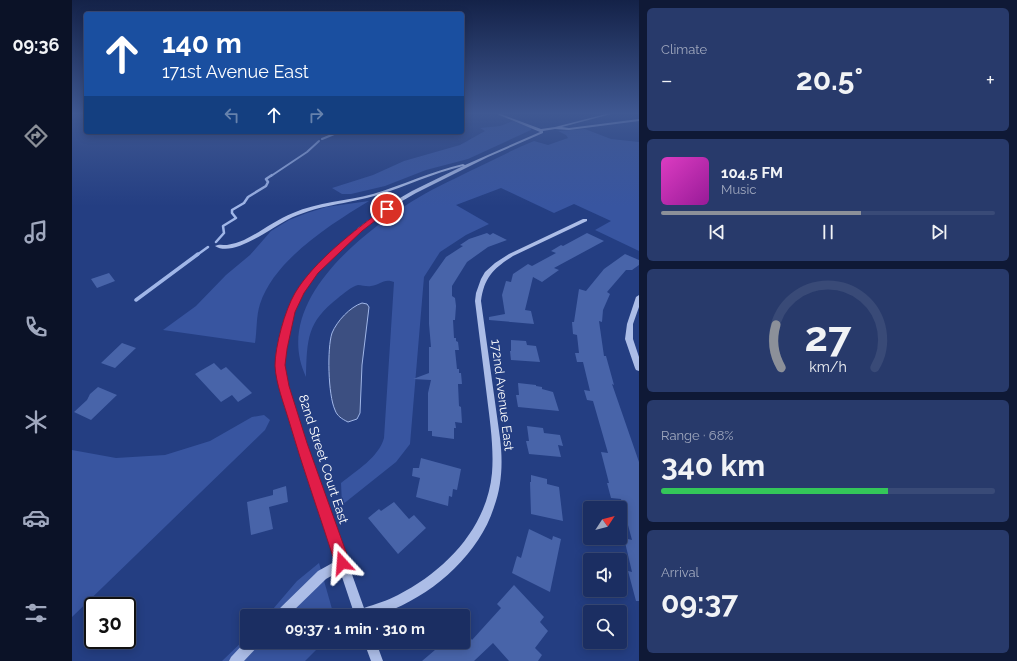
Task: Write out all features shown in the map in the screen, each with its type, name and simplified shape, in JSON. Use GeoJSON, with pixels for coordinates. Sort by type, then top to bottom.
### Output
{"type":"FeatureCollection","features":[{"type":"Feature","properties":{"kind":"street"},"geometry":{"type":"LineString","coordinates":[[218,246],[229,247],[239,245],[286,218],[308,208],[376,195],[432,173],[475,162],[513,145]]}},
{"type":"Feature","properties":{"kind":"street","name":"82nd Street Court East"},"geometry":{"type":"LineString","coordinates":[[359,609],[301,443],[284,386],[280,365],[285,332],[290,312],[300,292],[315,271],[360,229],[395,203],[475,162]]}},
{"type":"Feature","properties":{"kind":"street","name":"172nd Avenue East"},"geometry":{"type":"LineString","coordinates":[[377,609],[405,598],[426,585],[448,568],[468,544],[484,520],[494,493],[498,459],[478,301],[479,288],[484,278],[501,261],[585,220]]}},
{"type":"Feature","properties":{"kind":"street"},"geometry":{"type":"LineString","coordinates":[[639,297],[630,324],[629,339],[639,368]]}},
{"type":"Feature","properties":{"kind":"street"},"geometry":{"type":"LineString","coordinates":[[287,609],[322,575],[342,563]]}},
{"type":"Feature","properties":{"kind":"street"},"geometry":{"type":"LineString","coordinates":[[235,661],[247,649]]}},
{"type":"Feature","properties":{"kind":"street"},"geometry":{"type":"LineString","coordinates":[[373,649],[377,661]]}},
{"type":"Feature","properties":{"kind":"shaded area"},"geometry":{"type":"Polygon","coordinates":[[[460,145],[499,145],[468,159],[426,170],[385,186],[351,194],[342,194],[332,188],[373,175],[404,161],[460,145]]]}},
{"type":"Feature","properties":{"kind":"shaded area"},"geometry":{"type":"Polygon","coordinates":[[[526,145],[639,145],[639,251],[595,230],[611,221],[574,204],[554,213],[501,188],[456,205],[489,224],[466,235],[440,252],[424,277],[410,444],[396,462],[342,505],[341,483],[372,457],[381,445],[384,438],[394,282],[385,281],[369,286],[358,285],[350,288],[320,315],[311,332],[308,342],[306,377],[299,350],[300,324],[310,299],[326,275],[345,254],[367,234],[411,202],[448,182],[526,145]]]}},
{"type":"Feature","properties":{"kind":"shaded area"},"geometry":{"type":"Polygon","coordinates":[[[369,201],[322,232],[291,258],[278,273],[267,288],[260,304],[255,343],[163,330],[196,306],[226,275],[250,255],[271,231],[289,220],[326,207],[369,201]]]}},
{"type":"Feature","properties":{"kind":"shaded area"},"geometry":{"type":"Polygon","coordinates":[[[362,303],[367,304],[369,307],[362,365],[360,413],[357,419],[348,422],[337,414],[331,394],[329,372],[330,340],[334,328],[341,319],[349,311],[362,303]]]}},
{"type":"Feature","properties":{"kind":"shaded area"},"geometry":{"type":"Polygon","coordinates":[[[264,415],[270,420],[265,430],[93,597],[84,597],[84,605],[72,617],[72,450],[116,458],[165,455],[210,441],[252,417],[264,415]]]}},
{"type":"Feature","properties":{"kind":"shaded area"},"geometry":{"type":"Polygon","coordinates":[[[319,563],[332,609],[273,609],[297,581],[319,563]]]}},
{"type":"Feature","properties":{"kind":"shaded area"},"geometry":{"type":"Polygon","coordinates":[[[240,644],[240,649],[317,649],[305,661],[222,661],[240,644]]]}},
{"type":"Feature","properties":{"kind":"building"},"geometry":{"type":"Polygon","coordinates":[[[487,233],[490,235],[493,233],[507,240],[488,247],[467,262],[452,286],[452,296],[455,298],[456,306],[455,320],[453,320],[454,338],[456,338],[456,341],[458,342],[459,350],[455,350],[457,369],[459,369],[459,373],[461,373],[462,384],[458,384],[459,406],[461,407],[462,423],[455,422],[456,428],[454,428],[454,439],[432,436],[432,431],[428,431],[428,393],[431,380],[413,379],[429,373],[429,347],[431,347],[429,324],[429,281],[446,257],[463,246],[460,245],[469,239],[487,233]]]}},
{"type":"Feature","properties":{"kind":"building"},"geometry":{"type":"Polygon","coordinates":[[[587,233],[604,241],[554,268],[559,270],[542,282],[533,277],[525,310],[531,311],[534,324],[489,320],[489,317],[505,314],[502,295],[506,281],[511,282],[513,274],[528,264],[532,266],[556,253],[551,251],[587,233]]]}},
{"type":"Feature","properties":{"kind":"building"},"geometry":{"type":"Polygon","coordinates":[[[625,254],[639,260],[639,265],[632,270],[626,270],[607,292],[610,294],[603,310],[602,322],[599,321],[604,356],[606,356],[614,385],[612,384],[639,462],[639,601],[636,601],[628,571],[632,572],[626,545],[627,545],[627,539],[632,540],[627,521],[627,501],[611,498],[607,483],[609,483],[601,452],[608,453],[593,401],[587,400],[584,390],[590,391],[583,362],[577,362],[575,353],[579,353],[577,335],[573,334],[572,322],[574,322],[579,289],[586,291],[604,269],[625,254]]]}},
{"type":"Feature","properties":{"kind":"building"},"geometry":{"type":"Polygon","coordinates":[[[109,273],[115,281],[97,288],[91,279],[109,273]]]}},
{"type":"Feature","properties":{"kind":"building"},"geometry":{"type":"Polygon","coordinates":[[[511,340],[526,341],[527,345],[536,346],[540,362],[511,360],[511,340]]]}},
{"type":"Feature","properties":{"kind":"building"},"geometry":{"type":"Polygon","coordinates":[[[122,343],[136,348],[115,368],[101,363],[122,343]]]}},
{"type":"Feature","properties":{"kind":"building"},"geometry":{"type":"Polygon","coordinates":[[[214,363],[221,370],[226,367],[252,393],[238,402],[232,395],[221,402],[195,374],[214,363]]]}},
{"type":"Feature","properties":{"kind":"building"},"geometry":{"type":"Polygon","coordinates":[[[518,383],[536,385],[542,387],[542,389],[553,392],[559,411],[518,407],[516,395],[519,395],[518,383]]]}},
{"type":"Feature","properties":{"kind":"building"},"geometry":{"type":"Polygon","coordinates":[[[98,387],[117,395],[91,420],[74,412],[87,400],[90,394],[98,387]]]}},
{"type":"Feature","properties":{"kind":"building"},"geometry":{"type":"Polygon","coordinates":[[[527,426],[543,428],[544,433],[560,435],[563,446],[558,445],[561,457],[529,454],[526,441],[529,441],[527,426]]]}},
{"type":"Feature","properties":{"kind":"building"},"geometry":{"type":"Polygon","coordinates":[[[421,458],[461,469],[457,490],[453,489],[452,497],[449,496],[448,506],[416,497],[420,478],[412,476],[413,468],[419,468],[421,458]]]}},
{"type":"Feature","properties":{"kind":"building"},"geometry":{"type":"Polygon","coordinates":[[[531,475],[547,479],[547,484],[559,487],[563,521],[531,514],[531,475]]]}},
{"type":"Feature","properties":{"kind":"building"},"geometry":{"type":"Polygon","coordinates":[[[286,486],[288,502],[269,507],[273,529],[251,535],[247,502],[273,495],[273,490],[286,486]]]}},
{"type":"Feature","properties":{"kind":"building"},"geometry":{"type":"Polygon","coordinates":[[[394,502],[409,519],[414,515],[426,528],[398,554],[368,518],[379,509],[381,511],[394,502]]]}},
{"type":"Feature","properties":{"kind":"building"},"geometry":{"type":"Polygon","coordinates":[[[529,529],[552,540],[553,536],[561,539],[550,592],[512,573],[517,556],[521,558],[529,529]]]}},
{"type":"Feature","properties":{"kind":"building"},"geometry":{"type":"Polygon","coordinates":[[[514,585],[544,617],[540,622],[548,631],[535,648],[542,655],[538,661],[509,661],[493,643],[474,661],[422,661],[436,649],[470,649],[470,637],[472,640],[501,608],[497,604],[514,585]]]}},
{"type":"Feature","properties":{"kind":"waterway"},"geometry":{"type":"LineString","coordinates":[[271,176],[307,152],[315,145]]}},
{"type":"Feature","properties":{"kind":"waterway"},"geometry":{"type":"LineString","coordinates":[[216,242],[224,233],[223,226],[236,218],[232,213],[232,210],[244,203],[248,197],[266,186],[268,182],[266,179],[272,175]]}},
{"type":"Feature","properties":{"kind":"waterway"},"geometry":{"type":"LineString","coordinates":[[197,255],[208,247]]}},
{"type":"Feature","properties":{"kind":"waterway"},"geometry":{"type":"LineString","coordinates":[[136,300],[198,254]]}},
{"type":"Feature","properties":{"kind":"route"},"geometry":{"type":"LineString","coordinates":[[342,563],[301,443],[284,386],[280,365],[282,349],[290,312],[300,292],[315,271],[360,229],[387,209]]}}]}
